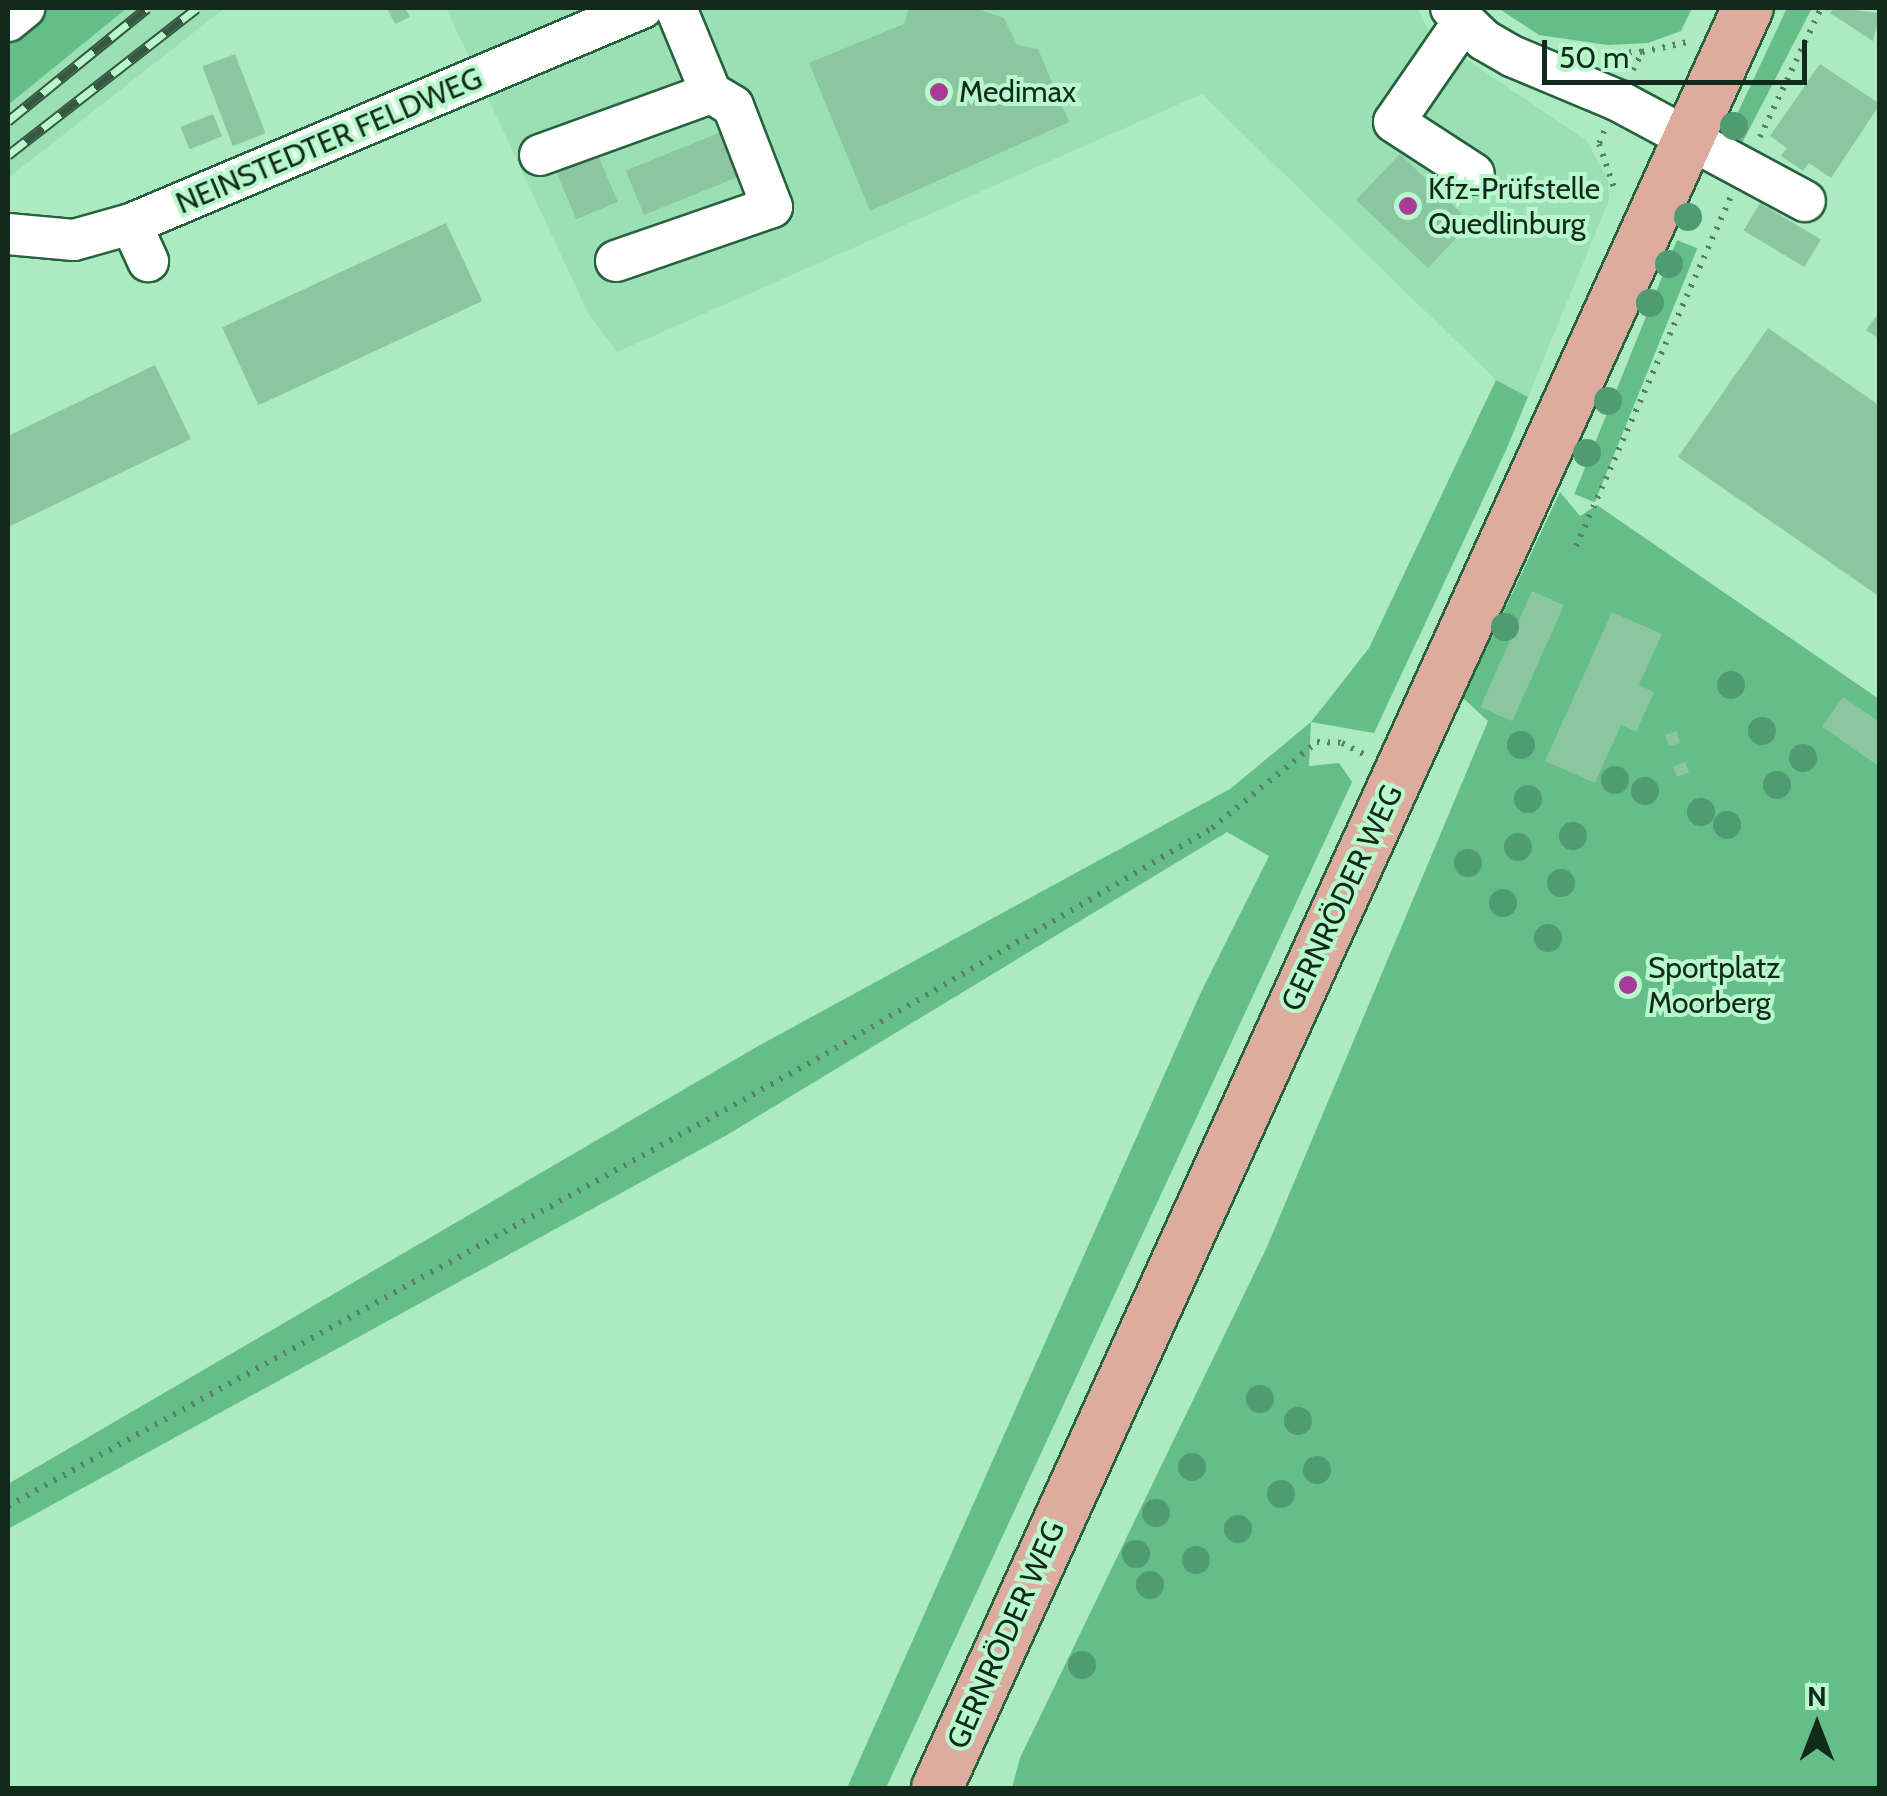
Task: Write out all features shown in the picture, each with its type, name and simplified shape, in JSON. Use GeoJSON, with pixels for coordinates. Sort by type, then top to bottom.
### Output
{"type":"FeatureCollection","features":[{"type":"Feature","properties":{"kind":"main road","name":"GERNRÖDER WEG"},"geometry":{"type":"LineString","coordinates":[[938,1788],[1748,8]]}},
{"type":"Feature","properties":{"kind":"street"},"geometry":{"type":"LineString","coordinates":[[8,21],[24,8]]}},
{"type":"Feature","properties":{"kind":"street","name":"NEINSTEDTER FELDWEG"},"geometry":{"type":"LineString","coordinates":[[8,234],[74,240],[131,224],[642,8]]}},
{"type":"Feature","properties":{"kind":"street"},"geometry":{"type":"LineString","coordinates":[[616,261],[772,207],[732,106],[711,92],[676,8]]}},
{"type":"Feature","properties":{"kind":"street"},"geometry":{"type":"LineString","coordinates":[[1474,174],[1394,122],[1457,14],[1514,57],[1746,166],[1805,202]]}},
{"type":"Feature","properties":{"kind":"street"},"geometry":{"type":"LineString","coordinates":[[540,155],[711,92]]}},
{"type":"Feature","properties":{"kind":"street"},"geometry":{"type":"LineString","coordinates":[[131,224],[148,261]]}},
{"type":"Feature","properties":{"kind":"path"},"geometry":{"type":"LineString","coordinates":[[1576,546],[1746,166],[1822,8]]}},
{"type":"Feature","properties":{"kind":"path"},"geometry":{"type":"LineString","coordinates":[[8,1506],[816,1059],[1212,828],[1317,742],[1342,743],[1376,760]]}},
{"type":"Feature","properties":{"kind":"shaded area"},"geometry":{"type":"Polygon","coordinates":[[[40,8],[127,8],[8,105],[8,34],[40,8]]]}},
{"type":"Feature","properties":{"kind":"shaded area"},"geometry":{"type":"Polygon","coordinates":[[[127,8],[225,8],[8,178],[8,105],[127,8]]]}},
{"type":"Feature","properties":{"kind":"shaded area"},"geometry":{"type":"Polygon","coordinates":[[[446,8],[1417,8],[1432,36],[1587,141],[1608,180],[1609,200],[1528,397],[1496,380],[1202,94],[617,352],[589,315],[446,8]]]}},
{"type":"Feature","properties":{"kind":"shaded area"},"geometry":{"type":"Polygon","coordinates":[[[1498,8],[1692,8],[1681,31],[1648,43],[1608,45],[1539,35],[1498,8]]]}},
{"type":"Feature","properties":{"kind":"shaded area"},"geometry":{"type":"Polygon","coordinates":[[[1787,8],[1812,8],[1741,145],[1732,125],[1787,8]]]}},
{"type":"Feature","properties":{"kind":"shaded area"},"geometry":{"type":"Polygon","coordinates":[[[1677,240],[1697,248],[1595,502],[1574,494],[1677,240]]]}},
{"type":"Feature","properties":{"kind":"shaded area"},"geometry":{"type":"Polygon","coordinates":[[[1496,380],[1528,397],[1374,733],[1311,722],[1369,648],[1496,380]]]}},
{"type":"Feature","properties":{"kind":"shaded area","name":"Sportplatz Moorberg"},"geometry":{"type":"Polygon","coordinates":[[[1560,492],[1580,516],[1597,505],[1879,699],[1879,1788],[1012,1788],[1020,1758],[1266,1249],[1488,721],[1463,698],[1560,492]]]}},
{"type":"Feature","properties":{"kind":"shaded area"},"geometry":{"type":"Polygon","coordinates":[[[1311,722],[1309,766],[1339,763],[1352,782],[886,1788],[847,1788],[1202,990],[1269,856],[1227,832],[727,1135],[8,1529],[8,1484],[760,1045],[1230,789],[1311,722]]]}},
{"type":"Feature","properties":{"kind":"building"},"geometry":{"type":"Polygon","coordinates":[[[387,8],[405,8],[410,17],[395,24],[387,8]]]}},
{"type":"Feature","properties":{"kind":"building","name":"Medimax"},"geometry":{"type":"Polygon","coordinates":[[[909,8],[975,8],[1004,18],[1017,45],[1038,49],[1069,122],[870,211],[809,63],[904,24],[909,8]]]}},
{"type":"Feature","properties":{"kind":"building"},"geometry":{"type":"Polygon","coordinates":[[[1834,8],[1880,13],[1873,41],[1830,13],[1834,8]]]}},
{"type":"Feature","properties":{"kind":"building"},"geometry":{"type":"Polygon","coordinates":[[[235,54],[265,133],[233,146],[202,67],[235,54]]]}},
{"type":"Feature","properties":{"kind":"building"},"geometry":{"type":"Polygon","coordinates":[[[1820,64],[1880,104],[1831,178],[1809,163],[1803,171],[1781,156],[1787,148],[1770,136],[1820,64]]]}},
{"type":"Feature","properties":{"kind":"building"},"geometry":{"type":"Polygon","coordinates":[[[213,114],[222,136],[190,149],[181,127],[213,114]]]}},
{"type":"Feature","properties":{"kind":"building"},"geometry":{"type":"Polygon","coordinates":[[[726,130],[744,175],[644,215],[626,170],[726,130]]]}},
{"type":"Feature","properties":{"kind":"building"},"geometry":{"type":"Polygon","coordinates":[[[597,153],[618,202],[576,219],[556,171],[597,153]]]}},
{"type":"Feature","properties":{"kind":"building","name":"Kfz-Prüfstelle Quedlinburg"},"geometry":{"type":"Polygon","coordinates":[[[1400,154],[1461,213],[1460,234],[1428,268],[1356,200],[1400,154]]]}},
{"type":"Feature","properties":{"kind":"building"},"geometry":{"type":"Polygon","coordinates":[[[1760,203],[1821,240],[1804,267],[1744,230],[1760,203]]]}},
{"type":"Feature","properties":{"kind":"building"},"geometry":{"type":"Polygon","coordinates":[[[446,223],[482,301],[258,405],[222,327],[446,223]]]}},
{"type":"Feature","properties":{"kind":"building"},"geometry":{"type":"Polygon","coordinates":[[[1880,311],[1880,339],[1866,330],[1880,311]]]}},
{"type":"Feature","properties":{"kind":"building"},"geometry":{"type":"Polygon","coordinates":[[[1768,328],[1880,406],[1880,597],[1678,457],[1768,328]]]}},
{"type":"Feature","properties":{"kind":"building"},"geometry":{"type":"Polygon","coordinates":[[[155,365],[191,439],[8,527],[8,436],[155,365]]]}},
{"type":"Feature","properties":{"kind":"building"},"geometry":{"type":"Polygon","coordinates":[[[1532,591],[1564,605],[1512,721],[1480,707],[1532,591]]]}},
{"type":"Feature","properties":{"kind":"building"},"geometry":{"type":"Polygon","coordinates":[[[1612,612],[1662,634],[1639,685],[1654,692],[1636,732],[1621,725],[1595,783],[1545,761],[1612,612]]]}},
{"type":"Feature","properties":{"kind":"building"},"geometry":{"type":"Polygon","coordinates":[[[1843,697],[1880,722],[1880,767],[1822,727],[1843,697]]]}},
{"type":"Feature","properties":{"kind":"building"},"geometry":{"type":"Polygon","coordinates":[[[1677,731],[1680,743],[1669,746],[1665,735],[1677,731]]]}},
{"type":"Feature","properties":{"kind":"building"},"geometry":{"type":"Polygon","coordinates":[[[1685,762],[1689,772],[1677,777],[1673,767],[1685,762]]]}},
{"type":"Feature","properties":{"kind":"railway"},"geometry":{"type":"LineString","coordinates":[[8,121],[147,8]]}},
{"type":"Feature","properties":{"kind":"railway"},"geometry":{"type":"LineString","coordinates":[[8,155],[197,8]]}},
{"type":"Feature","properties":{"kind":"place","name":"Medimax"},"geometry":{"type":"Point","coordinates":[939,92]}},
{"type":"Feature","properties":{"kind":"place","name":"Kfz-Prüfstelle Quedlinburg"},"geometry":{"type":"Point","coordinates":[1408,206]}},
{"type":"Feature","properties":{"kind":"place","name":"Sportplatz Moorberg"},"geometry":{"type":"Point","coordinates":[1628,985]}}]}
